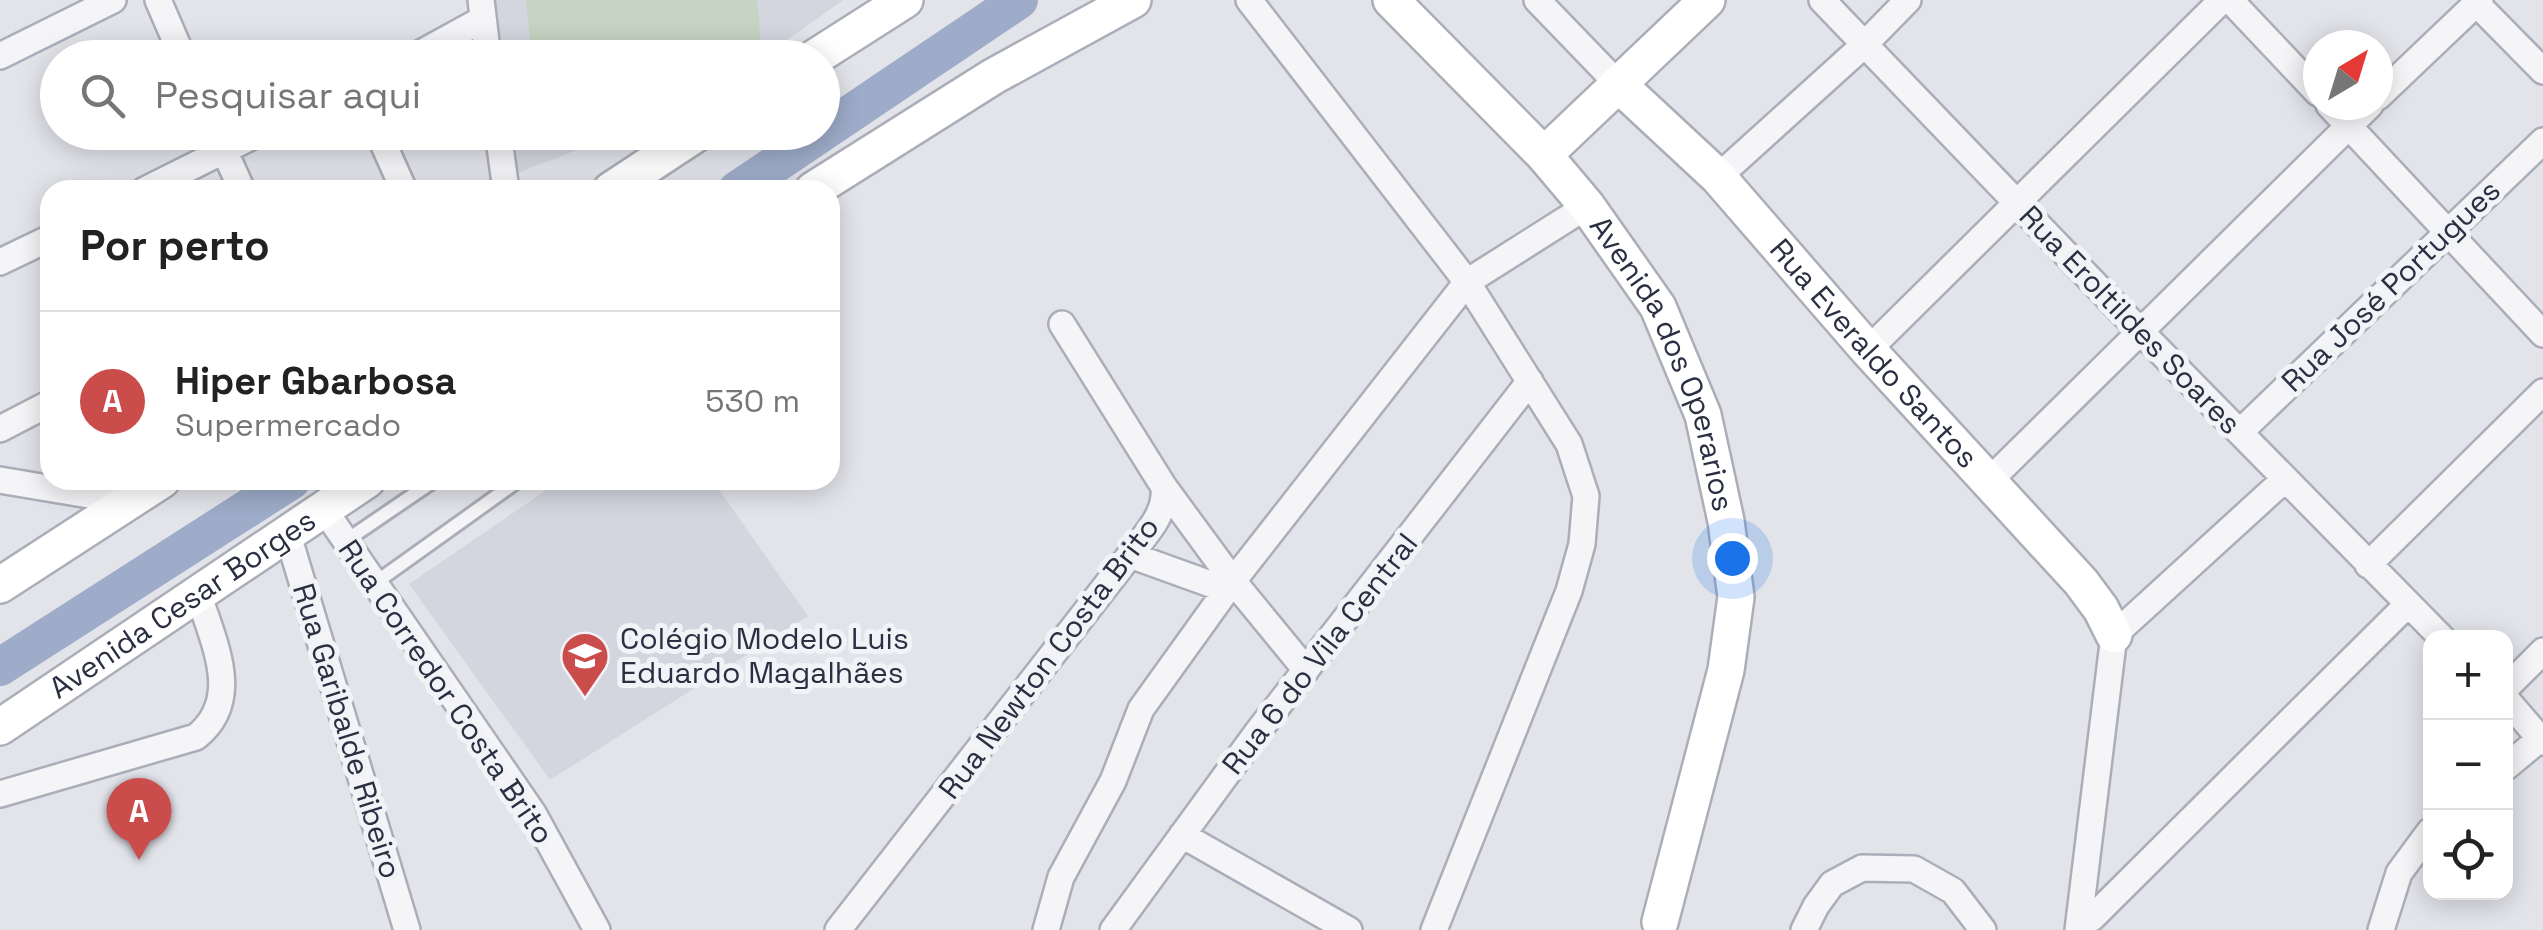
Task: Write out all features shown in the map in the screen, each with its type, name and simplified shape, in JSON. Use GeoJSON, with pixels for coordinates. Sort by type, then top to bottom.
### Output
{"type":"FeatureCollection","features":[{"type":"Feature","properties":{"kind":"street"},"geometry":{"type":"LineString","coordinates":[[0,56],[113,0]]}},
{"type":"Feature","properties":{"kind":"street"},"geometry":{"type":"LineString","coordinates":[[158,0],[175,40]]}},
{"type":"Feature","properties":{"kind":"street"},"geometry":{"type":"LineString","coordinates":[[840,41],[904,0]]}},
{"type":"Feature","properties":{"kind":"street"},"geometry":{"type":"LineString","coordinates":[[830,180],[994,76],[1133,0]]}},
{"type":"Feature","properties":{"kind":"street"},"geometry":{"type":"LineString","coordinates":[[1250,0],[1467,282],[1569,444],[1586,496],[1582,544],[1569,591],[1434,930]]}},
{"type":"Feature","properties":{"kind":"street","name":"Avenida dos Operarios"},"geometry":{"type":"LineString","coordinates":[[1392,0],[1544,155],[1587,206],[1658,307],[1703,415],[1726,521],[1736,597],[1726,670],[1660,922]]}},
{"type":"Feature","properties":{"kind":"street"},"geometry":{"type":"LineString","coordinates":[[1537,0],[1618,84]]}},
{"type":"Feature","properties":{"kind":"street"},"geometry":{"type":"LineString","coordinates":[[1544,155],[1707,0]]}},
{"type":"Feature","properties":{"kind":"street","name":"Rua Eroltildes Soares"},"geometry":{"type":"LineString","coordinates":[[1822,0],[2434,630]]}},
{"type":"Feature","properties":{"kind":"street"},"geometry":{"type":"LineString","coordinates":[[1718,177],[1908,0]]}},
{"type":"Feature","properties":{"kind":"street"},"geometry":{"type":"LineString","coordinates":[[1868,350],[2222,0]]}},
{"type":"Feature","properties":{"kind":"street"},"geometry":{"type":"LineString","coordinates":[[2230,0],[2303,77]]}},
{"type":"Feature","properties":{"kind":"street"},"geometry":{"type":"LineString","coordinates":[[2393,83],[2478,2],[2543,71]]}},
{"type":"Feature","properties":{"kind":"street"},"geometry":{"type":"LineString","coordinates":[[438,40],[482,9],[486,40]]}},
{"type":"Feature","properties":{"kind":"street","name":"Rua Everaldo Santos"},"geometry":{"type":"LineString","coordinates":[[1618,84],[1718,177],[1868,350],[2080,582],[2114,635]]}},
{"type":"Feature","properties":{"kind":"street"},"geometry":{"type":"LineString","coordinates":[[2343,120],[2543,334]]}},
{"type":"Feature","properties":{"kind":"street"},"geometry":{"type":"LineString","coordinates":[[1990,480],[2354,120]]}},
{"type":"Feature","properties":{"kind":"street","name":"Rua José Portugues"},"geometry":{"type":"LineString","coordinates":[[2240,432],[2543,141]]}},
{"type":"Feature","properties":{"kind":"street"},"geometry":{"type":"LineString","coordinates":[[160,180],[206,150]]}},
{"type":"Feature","properties":{"kind":"street"},"geometry":{"type":"LineString","coordinates":[[224,150],[238,180]]}},
{"type":"Feature","properties":{"kind":"street"},"geometry":{"type":"LineString","coordinates":[[386,150],[400,180]]}},
{"type":"Feature","properties":{"kind":"street"},"geometry":{"type":"LineString","coordinates":[[500,150],[505,180]]}},
{"type":"Feature","properties":{"kind":"street"},"geometry":{"type":"LineString","coordinates":[[626,180],[672,150]]}},
{"type":"Feature","properties":{"kind":"street"},"geometry":{"type":"LineString","coordinates":[[1046,930],[1062,877],[1113,782],[1141,708],[1230,586],[1467,282],[1587,206]]}},
{"type":"Feature","properties":{"kind":"street"},"geometry":{"type":"LineString","coordinates":[[0,262],[40,244]]}},
{"type":"Feature","properties":{"kind":"street","name":"Rua Newton Costa Brito"},"geometry":{"type":"LineString","coordinates":[[838,930],[1130,555],[1160,515],[1166,499],[1164,487],[1062,324]]}},
{"type":"Feature","properties":{"kind":"street","name":"Rua 6 do Vila Central"},"geometry":{"type":"LineString","coordinates":[[1114,930],[1306,670],[1530,381]]}},
{"type":"Feature","properties":{"kind":"street"},"geometry":{"type":"LineString","coordinates":[[2368,565],[2543,392]]}},
{"type":"Feature","properties":{"kind":"street"},"geometry":{"type":"LineString","coordinates":[[0,429],[40,408]]}},
{"type":"Feature","properties":{"kind":"street"},"geometry":{"type":"LineString","coordinates":[[2085,924],[2114,635],[2285,479]]}},
{"type":"Feature","properties":{"kind":"street"},"geometry":{"type":"LineString","coordinates":[[0,480],[40,482]]}},
{"type":"Feature","properties":{"kind":"street"},"geometry":{"type":"LineString","coordinates":[[1164,487],[1230,586],[1306,670]]}},
{"type":"Feature","properties":{"kind":"street"},"geometry":{"type":"LineString","coordinates":[[0,585],[147,490]]}},
{"type":"Feature","properties":{"kind":"street","name":"Avenida Cesar Borges"},"geometry":{"type":"LineString","coordinates":[[0,727],[351,490]]}},
{"type":"Feature","properties":{"kind":"street","name":"Rua Corredor Costa Brito"},"geometry":{"type":"LineString","coordinates":[[323,508],[533,813],[596,930]]}},
{"type":"Feature","properties":{"kind":"street","name":"Rua Garibalde Ribeiro"},"geometry":{"type":"LineString","coordinates":[[287,532],[407,930]]}},
{"type":"Feature","properties":{"kind":"street"},"geometry":{"type":"LineString","coordinates":[[1130,555],[1230,586]]}},
{"type":"Feature","properties":{"kind":"street"},"geometry":{"type":"LineString","coordinates":[[0,794],[196,737],[212,724],[220,708],[222,686],[216,650],[198,596]]}},
{"type":"Feature","properties":{"kind":"street"},"geometry":{"type":"LineString","coordinates":[[2085,924],[2407,605]]}},
{"type":"Feature","properties":{"kind":"street"},"geometry":{"type":"LineString","coordinates":[[2513,681],[2543,652]]}},
{"type":"Feature","properties":{"kind":"street"},"geometry":{"type":"LineString","coordinates":[[2513,707],[2542,741],[2513,762]]}},
{"type":"Feature","properties":{"kind":"street"},"geometry":{"type":"LineString","coordinates":[[1182,835],[1349,930]]}},
{"type":"Feature","properties":{"kind":"street"},"geometry":{"type":"LineString","coordinates":[[2380,930],[2398,874],[2423,840]]}},
{"type":"Feature","properties":{"kind":"street"},"geometry":{"type":"LineString","coordinates":[[1804,930],[1832,884],[1862,868],[1914,869],[1952,891],[1983,930]]}},
{"type":"Feature","properties":{"kind":"lane"},"geometry":{"type":"LineString","coordinates":[[344,542],[420,490]]}},
{"type":"Feature","properties":{"kind":"lane"},"geometry":{"type":"LineString","coordinates":[[373,584],[505,490]]}},
{"type":"Feature","properties":{"kind":"shaded area"},"geometry":{"type":"Polygon","coordinates":[[[493,0],[843,0],[787,40],[497,40],[493,0]]]}},
{"type":"Feature","properties":{"kind":"shaded area"},"geometry":{"type":"Polygon","coordinates":[[[506,150],[577,150],[508,177],[506,150]]]}},
{"type":"Feature","properties":{"kind":"shaded area","name":"Colégio Modelo Luis Eduardo Magalhães"},"geometry":{"type":"Polygon","coordinates":[[[546,490],[719,490],[808,616],[550,780],[409,584],[546,490]]]}},
{"type":"Feature","properties":{"kind":"green space"},"geometry":{"type":"Polygon","coordinates":[[[526,0],[757,0],[761,40],[530,40],[526,0]]]}},
{"type":"Feature","properties":{"kind":"waterway"},"geometry":{"type":"LineString","coordinates":[[840,121],[1019,0]]}},
{"type":"Feature","properties":{"kind":"waterway"},"geometry":{"type":"LineString","coordinates":[[752,180],[796,150]]}},
{"type":"Feature","properties":{"kind":"waterway"},"geometry":{"type":"LineString","coordinates":[[0,667],[276,490]]}},
{"type":"Feature","properties":{"kind":"place","name":"Colégio Modelo Luis Eduardo Magalhães"},"geometry":{"type":"Point","coordinates":[585,698]}},
{"type":"Feature","properties":{"kind":"place","name":"Hiper Gbarbosa"},"geometry":{"type":"Point","coordinates":[139,860]}}]}
